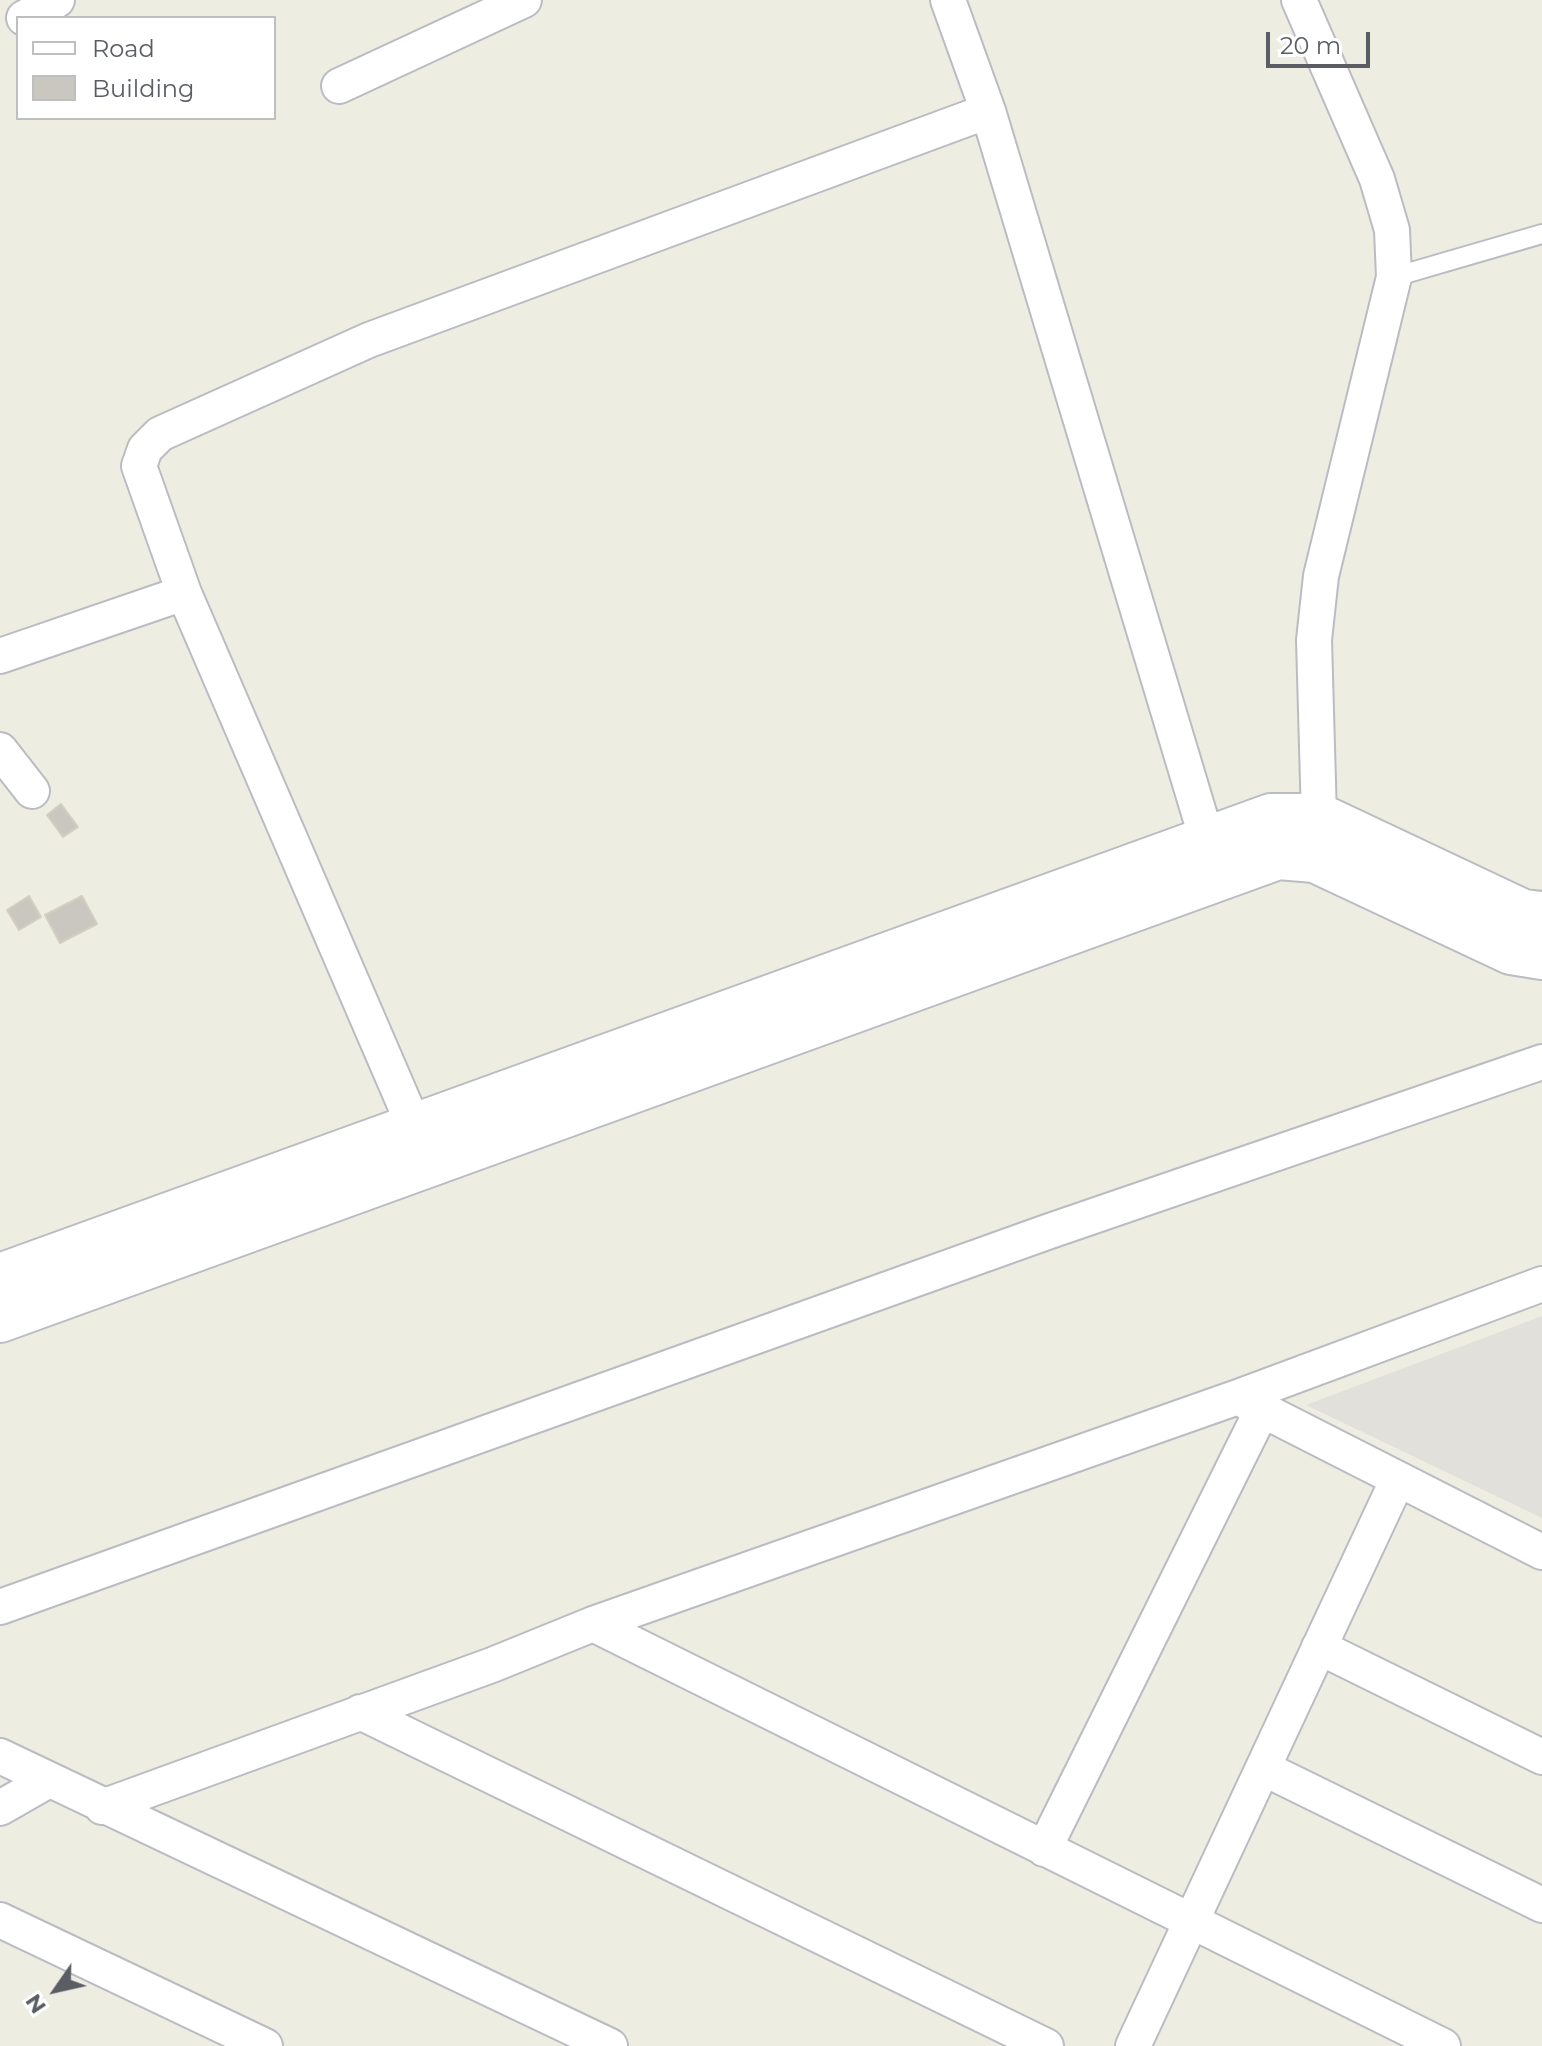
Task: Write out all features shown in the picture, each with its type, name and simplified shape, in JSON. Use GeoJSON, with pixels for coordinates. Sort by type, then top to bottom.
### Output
{"type":"FeatureCollection","features":[{"type":"Feature","properties":{"kind":"street"},"geometry":{"type":"LineString","coordinates":[[28,16],[57,0]]}},
{"type":"Feature","properties":{"kind":"street"},"geometry":{"type":"LineString","coordinates":[[948,0],[988,111],[1213,860]]}},
{"type":"Feature","properties":{"kind":"street"},"geometry":{"type":"LineString","coordinates":[[1299,0],[1377,179],[1392,230],[1394,277],[1321,576],[1314,640],[1319,818]]}},
{"type":"Feature","properties":{"kind":"street"},"geometry":{"type":"LineString","coordinates":[[339,86],[507,3]]}},
{"type":"Feature","properties":{"kind":"street"},"geometry":{"type":"LineString","coordinates":[[414,1126],[184,593],[139,466],[145,449],[160,434],[369,340],[988,111]]}},
{"type":"Feature","properties":{"kind":"street"},"geometry":{"type":"LineString","coordinates":[[0,656],[184,593]]}},
{"type":"Feature","properties":{"kind":"street"},"geometry":{"type":"LineString","coordinates":[[0,750],[32,791]]}},
{"type":"Feature","properties":{"kind":"street"},"geometry":{"type":"LineString","coordinates":[[0,1320],[1213,860],[1271,816],[1319,818],[1523,912],[1542,914]]}},
{"type":"Feature","properties":{"kind":"street"},"geometry":{"type":"LineString","coordinates":[[0,1276],[414,1126],[1213,860],[1265,861],[1304,857],[1511,952],[1542,957]]}},
{"type":"Feature","properties":{"kind":"street"},"geometry":{"type":"LineString","coordinates":[[0,1607],[1047,1232],[1542,1062]]}},
{"type":"Feature","properties":{"kind":"street"},"geometry":{"type":"LineString","coordinates":[[102,1807],[593,1624],[1249,1405],[1542,1284]]}},
{"type":"Feature","properties":{"kind":"street"},"geometry":{"type":"LineString","coordinates":[[1249,1405],[1542,1552]]}},
{"type":"Feature","properties":{"kind":"street"},"geometry":{"type":"LineString","coordinates":[[1044,1849],[1249,1405]]}},
{"type":"Feature","properties":{"kind":"street"},"geometry":{"type":"LineString","coordinates":[[1133,2046],[1397,1481]]}},
{"type":"Feature","properties":{"kind":"street"},"geometry":{"type":"LineString","coordinates":[[593,1624],[1443,2046]]}},
{"type":"Feature","properties":{"kind":"street"},"geometry":{"type":"LineString","coordinates":[[1319,1647],[1542,1757]]}},
{"type":"Feature","properties":{"kind":"street"},"geometry":{"type":"LineString","coordinates":[[360,1712],[1046,2046]]}},
{"type":"Feature","properties":{"kind":"street"},"geometry":{"type":"LineString","coordinates":[[0,1756],[610,2046]]}},
{"type":"Feature","properties":{"kind":"street"},"geometry":{"type":"LineString","coordinates":[[1263,1768],[1542,1905]]}},
{"type":"Feature","properties":{"kind":"street"},"geometry":{"type":"LineString","coordinates":[[0,1808],[49,1780]]}},
{"type":"Feature","properties":{"kind":"street"},"geometry":{"type":"LineString","coordinates":[[0,1920],[265,2046]]}},
{"type":"Feature","properties":{"kind":"lane"},"geometry":{"type":"LineString","coordinates":[[1394,277],[1542,234]]}},
{"type":"Feature","properties":{"kind":"shaded area"},"geometry":{"type":"Polygon","coordinates":[[[1542,1316],[1542,1518],[1306,1405],[1542,1316]]]}},
{"type":"Feature","properties":{"kind":"building"},"geometry":{"type":"Polygon","coordinates":[[[61,804],[78,827],[63,837],[47,815],[61,804]]]}},
{"type":"Feature","properties":{"kind":"building"},"geometry":{"type":"Polygon","coordinates":[[[29,896],[41,917],[19,930],[7,910],[29,896]]]}},
{"type":"Feature","properties":{"kind":"building"},"geometry":{"type":"Polygon","coordinates":[[[82,896],[97,924],[60,943],[45,915],[82,896]]]}}]}
